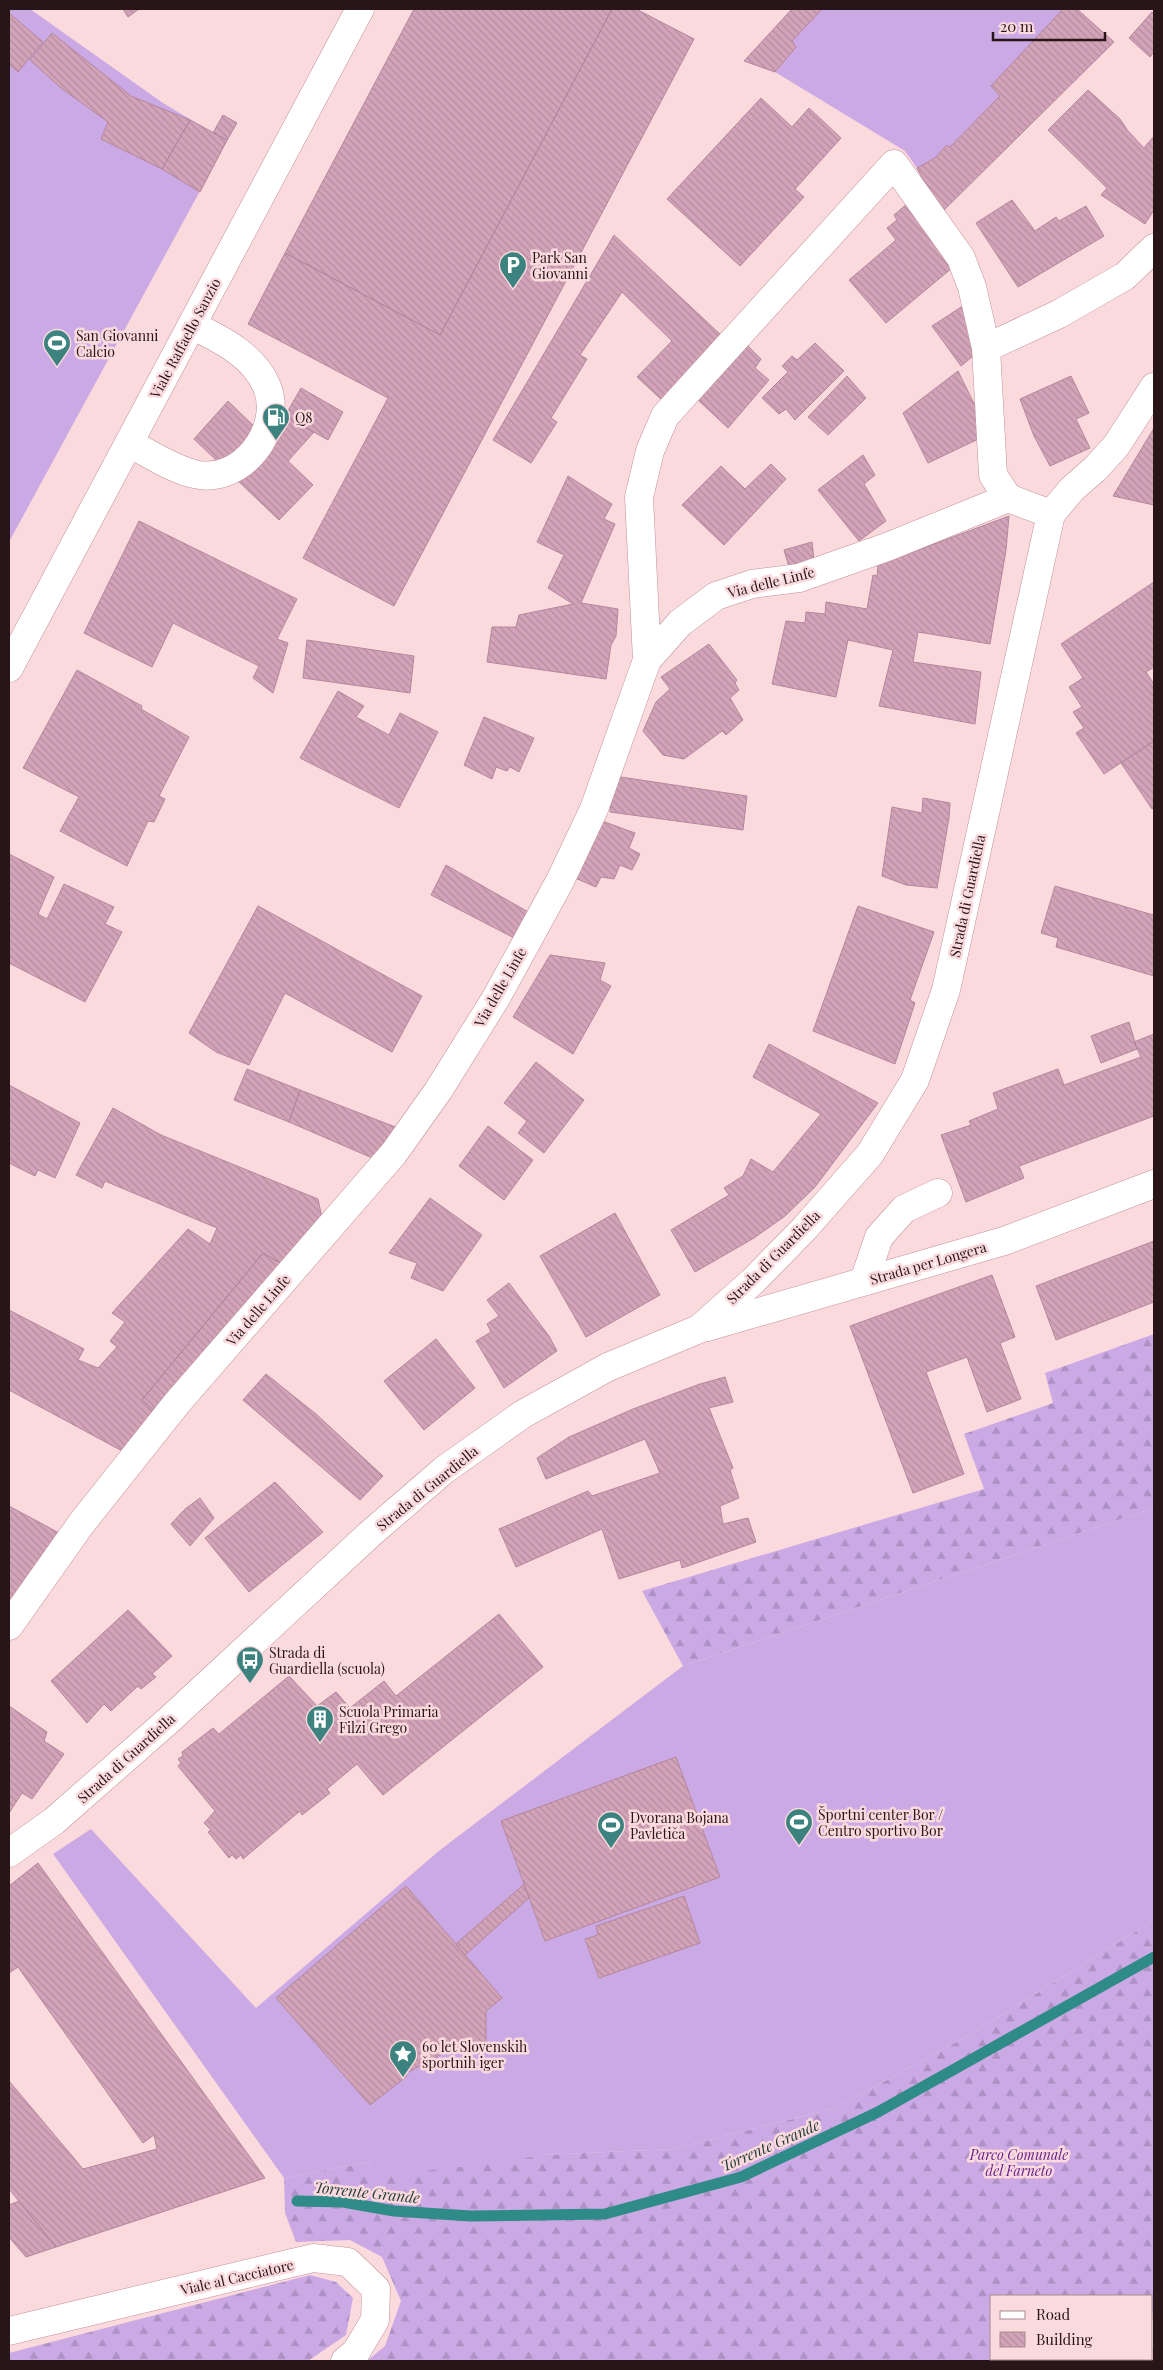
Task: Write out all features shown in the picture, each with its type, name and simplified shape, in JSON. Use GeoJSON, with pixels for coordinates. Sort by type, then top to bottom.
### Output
{"type":"FeatureCollection","features":[{"type":"Feature","properties":{"kind":"street","name":"Viale Raffaello Sanzio"},"geometry":{"type":"LineString","coordinates":[[9,668],[360,9]]}},
{"type":"Feature","properties":{"kind":"street"},"geometry":{"type":"LineString","coordinates":[[647,660],[639,496],[650,451],[665,416],[894,164],[962,258],[972,287],[986,348],[993,475],[1008,498],[1051,514]]}},
{"type":"Feature","properties":{"kind":"street"},"geometry":{"type":"LineString","coordinates":[[986,348],[1059,314],[1125,276],[1154,248]]}},
{"type":"Feature","properties":{"kind":"street"},"geometry":{"type":"LineString","coordinates":[[128,443],[194,474],[214,476],[243,464],[260,445],[272,415],[267,386],[251,363],[230,345],[192,325]]}},
{"type":"Feature","properties":{"kind":"street","name":"Strada di Guardiella"},"geometry":{"type":"LineString","coordinates":[[9,1853],[68,1808],[169,1720],[341,1560],[444,1470],[523,1414],[608,1367],[699,1330],[753,1281],[804,1229],[870,1154],[915,1080],[946,990],[1051,514],[1072,489],[1095,469],[1116,446],[1154,387]]}},
{"type":"Feature","properties":{"kind":"street","name":"Via delle Linfe"},"geometry":{"type":"LineString","coordinates":[[9,1626],[81,1524],[177,1403],[394,1153],[438,1091],[496,998],[560,880],[594,809],[647,660],[680,623],[716,596],[752,584],[799,578],[888,547],[1008,498]]}},
{"type":"Feature","properties":{"kind":"street","name":"Strada per Longera"},"geometry":{"type":"LineString","coordinates":[[699,1330],[1004,1241],[1154,1184]]}},
{"type":"Feature","properties":{"kind":"street"},"geometry":{"type":"LineString","coordinates":[[864,1281],[879,1237],[904,1208],[938,1193]]}},
{"type":"Feature","properties":{"kind":"street","name":"Viale al Cacciatore"},"geometry":{"type":"LineString","coordinates":[[9,2332],[313,2258],[348,2262],[376,2289],[375,2320],[356,2352],[345,2361]]}},
{"type":"Feature","properties":{"kind":"green space","name":"San Giovanni Calcio"},"geometry":{"type":"Polygon","coordinates":[[[9,9],[30,9],[163,103],[213,133],[223,115],[237,123],[9,542],[9,9]]]}},
{"type":"Feature","properties":{"kind":"green space"},"geometry":{"type":"Polygon","coordinates":[[[822,9],[1063,9],[992,86],[1000,96],[949,148],[947,145],[935,158],[917,168],[905,151],[775,72],[796,47],[792,41],[822,9]]]}},
{"type":"Feature","properties":{"kind":"green space"},"geometry":{"type":"Polygon","coordinates":[[[1154,1334],[1154,1508],[683,1666],[642,1591],[984,1489],[964,1434],[1053,1403],[1045,1373],[1154,1334]]]}},
{"type":"Feature","properties":{"kind":"green space","name":"Športni center Bor / Centro sportivo Bor"},"geometry":{"type":"Polygon","coordinates":[[[1154,1508],[1154,1920],[978,2030],[836,2108],[673,2149],[541,2155],[499,2163],[373,2176],[368,2162],[284,2178],[53,1854],[91,1829],[256,2008],[440,1850],[683,1666],[1154,1508]]]}},
{"type":"Feature","properties":{"kind":"green space","name":"Parco Comunale del Farneto"},"geometry":{"type":"Polygon","coordinates":[[[1154,1920],[1154,2312],[1153,2295],[990,2295],[990,2360],[1008,2360],[1003,2361],[367,2361],[385,2346],[401,2301],[382,2257],[350,2240],[296,2242],[285,2213],[284,2178],[368,2162],[373,2175],[541,2155],[673,2149],[836,2108],[978,2030],[1154,1920]]]}},
{"type":"Feature","properties":{"kind":"green space"},"geometry":{"type":"Polygon","coordinates":[[[310,2275],[336,2282],[353,2298],[346,2335],[308,2361],[9,2361],[9,2353],[310,2275]]]}},
{"type":"Feature","properties":{"kind":"building"},"geometry":{"type":"Polygon","coordinates":[[[123,9],[139,9],[128,17],[123,9]]]}},
{"type":"Feature","properties":{"kind":"building"},"geometry":{"type":"Polygon","coordinates":[[[414,9],[612,9],[440,335],[285,253],[414,9]]]}},
{"type":"Feature","properties":{"kind":"building","name":"Park San Giovanni"},"geometry":{"type":"Polygon","coordinates":[[[612,9],[636,9],[694,39],[394,606],[303,558],[388,398],[248,324],[285,253],[440,335],[612,9]]]}},
{"type":"Feature","properties":{"kind":"building"},"geometry":{"type":"Polygon","coordinates":[[[792,9],[822,9],[792,41],[796,47],[775,72],[744,61],[792,9]]]}},
{"type":"Feature","properties":{"kind":"building"},"geometry":{"type":"Polygon","coordinates":[[[1063,9],[1077,9],[1114,42],[941,213],[917,168],[935,158],[947,145],[949,148],[1000,96],[991,86],[1063,9]]]}},
{"type":"Feature","properties":{"kind":"building"},"geometry":{"type":"Polygon","coordinates":[[[1152,12],[1154,14],[1154,52],[1150,57],[1129,38],[1152,12]]]}},
{"type":"Feature","properties":{"kind":"building"},"geometry":{"type":"Polygon","coordinates":[[[9,13],[43,42],[18,72],[9,64],[9,13]]]}},
{"type":"Feature","properties":{"kind":"building"},"geometry":{"type":"Polygon","coordinates":[[[52,33],[131,96],[190,120],[162,169],[101,139],[108,122],[61,88],[30,60],[52,33]]]}},
{"type":"Feature","properties":{"kind":"building"},"geometry":{"type":"Polygon","coordinates":[[[1088,90],[1120,119],[1144,148],[1154,136],[1154,210],[1145,224],[1101,195],[1107,188],[1048,130],[1088,90]]]}},
{"type":"Feature","properties":{"kind":"building"},"geometry":{"type":"Polygon","coordinates":[[[761,98],[792,127],[809,108],[841,138],[795,189],[804,197],[740,266],[667,199],[761,98]]]}},
{"type":"Feature","properties":{"kind":"building"},"geometry":{"type":"Polygon","coordinates":[[[223,115],[237,123],[227,140],[213,133],[223,115]]]}},
{"type":"Feature","properties":{"kind":"building"},"geometry":{"type":"Polygon","coordinates":[[[190,120],[227,140],[200,192],[162,169],[190,120]]]}},
{"type":"Feature","properties":{"kind":"building"},"geometry":{"type":"Polygon","coordinates":[[[1012,200],[1035,231],[1056,217],[1059,221],[1086,206],[1104,236],[1018,287],[976,223],[1012,200]]]}},
{"type":"Feature","properties":{"kind":"building"},"geometry":{"type":"Polygon","coordinates":[[[908,203],[958,263],[886,323],[849,280],[896,240],[887,228],[897,220],[894,215],[908,203]]]}},
{"type":"Feature","properties":{"kind":"building"},"geometry":{"type":"Polygon","coordinates":[[[614,235],[722,336],[663,401],[637,377],[672,341],[622,292],[580,355],[587,359],[551,418],[557,422],[531,463],[493,440],[614,235]]]}},
{"type":"Feature","properties":{"kind":"building"},"geometry":{"type":"Polygon","coordinates":[[[972,300],[982,349],[961,366],[932,326],[972,300]]]}},
{"type":"Feature","properties":{"kind":"building"},"geometry":{"type":"Polygon","coordinates":[[[815,343],[844,371],[795,420],[786,409],[779,414],[762,398],[788,372],[782,366],[792,356],[797,360],[815,343]]]}},
{"type":"Feature","properties":{"kind":"building"},"geometry":{"type":"Polygon","coordinates":[[[746,344],[761,359],[755,368],[769,380],[728,428],[697,399],[746,344]]]}},
{"type":"Feature","properties":{"kind":"building"},"geometry":{"type":"Polygon","coordinates":[[[958,371],[989,434],[928,463],[903,413],[958,371]]]}},
{"type":"Feature","properties":{"kind":"building"},"geometry":{"type":"Polygon","coordinates":[[[847,376],[866,398],[828,435],[808,417],[847,376]]]}},
{"type":"Feature","properties":{"kind":"building"},"geometry":{"type":"Polygon","coordinates":[[[1071,376],[1089,413],[1076,419],[1090,448],[1050,466],[1034,436],[1020,399],[1071,376]]]}},
{"type":"Feature","properties":{"kind":"building"},"geometry":{"type":"Polygon","coordinates":[[[301,388],[343,412],[328,440],[285,416],[301,388]]]}},
{"type":"Feature","properties":{"kind":"building"},"geometry":{"type":"Polygon","coordinates":[[[228,401],[265,437],[285,416],[314,432],[288,461],[313,485],[279,520],[194,439],[228,401]]]}},
{"type":"Feature","properties":{"kind":"building"},"geometry":{"type":"Polygon","coordinates":[[[1154,428],[1154,505],[1113,496],[1154,428]]]}},
{"type":"Feature","properties":{"kind":"building"},"geometry":{"type":"Polygon","coordinates":[[[863,455],[875,475],[864,484],[886,521],[859,541],[818,490],[863,455]]]}},
{"type":"Feature","properties":{"kind":"building"},"geometry":{"type":"Polygon","coordinates":[[[771,464],[786,479],[724,545],[682,505],[721,466],[745,489],[771,464]]]}},
{"type":"Feature","properties":{"kind":"building"},"geometry":{"type":"Polygon","coordinates":[[[568,476],[612,504],[604,519],[615,524],[581,603],[618,609],[616,636],[611,645],[606,679],[487,662],[492,627],[516,627],[519,615],[573,604],[548,588],[564,555],[537,542],[568,476]]]}},
{"type":"Feature","properties":{"kind":"building"},"geometry":{"type":"Polygon","coordinates":[[[1009,516],[1006,550],[990,644],[918,632],[913,662],[981,672],[975,724],[879,706],[893,650],[848,640],[836,697],[772,684],[786,621],[805,623],[806,612],[825,614],[826,602],[867,609],[873,575],[877,576],[878,565],[1009,516]]]}},
{"type":"Feature","properties":{"kind":"building"},"geometry":{"type":"Polygon","coordinates":[[[139,521],[297,599],[277,639],[288,643],[273,693],[253,678],[259,666],[173,623],[152,667],[84,633],[139,521]]]}},
{"type":"Feature","properties":{"kind":"building"},"geometry":{"type":"Polygon","coordinates":[[[812,542],[814,560],[789,567],[784,550],[812,542]]]}},
{"type":"Feature","properties":{"kind":"building"},"geometry":{"type":"Polygon","coordinates":[[[1154,582],[1154,667],[1146,672],[1154,684],[1154,741],[1104,774],[1076,733],[1084,728],[1073,712],[1082,707],[1069,687],[1083,678],[1061,644],[1154,582]]]}},
{"type":"Feature","properties":{"kind":"building"},"geometry":{"type":"Polygon","coordinates":[[[307,640],[414,656],[410,693],[303,678],[307,640]]]}},
{"type":"Feature","properties":{"kind":"building"},"geometry":{"type":"Polygon","coordinates":[[[709,644],[737,680],[735,683],[739,690],[730,698],[743,720],[726,735],[722,731],[684,759],[663,755],[643,731],[656,702],[670,689],[661,677],[709,644]]]}},
{"type":"Feature","properties":{"kind":"building"},"geometry":{"type":"Polygon","coordinates":[[[77,670],[142,706],[141,709],[189,737],[159,796],[165,799],[154,822],[148,821],[127,866],[60,831],[79,797],[23,768],[77,670]]]}},
{"type":"Feature","properties":{"kind":"building"},"geometry":{"type":"Polygon","coordinates":[[[338,691],[364,706],[356,717],[389,735],[400,713],[438,732],[399,808],[300,758],[338,691]]]}},
{"type":"Feature","properties":{"kind":"building"},"geometry":{"type":"Polygon","coordinates":[[[484,717],[534,738],[519,772],[510,767],[507,771],[496,767],[492,779],[464,765],[484,717]]]}},
{"type":"Feature","properties":{"kind":"building"},"geometry":{"type":"Polygon","coordinates":[[[1154,741],[1154,807],[1152,809],[1121,763],[1154,741]]]}},
{"type":"Feature","properties":{"kind":"building"},"geometry":{"type":"Polygon","coordinates":[[[614,776],[747,796],[743,830],[610,812],[614,776]]]}},
{"type":"Feature","properties":{"kind":"building"},"geometry":{"type":"Polygon","coordinates":[[[923,798],[950,803],[937,888],[906,885],[882,876],[892,807],[922,813],[923,798]]]}},
{"type":"Feature","properties":{"kind":"building"},"geometry":{"type":"Polygon","coordinates":[[[602,821],[635,833],[629,848],[640,854],[632,870],[620,865],[614,879],[601,877],[596,887],[575,878],[602,821]]]}},
{"type":"Feature","properties":{"kind":"building"},"geometry":{"type":"Polygon","coordinates":[[[9,854],[54,877],[38,914],[47,919],[64,884],[114,907],[105,924],[122,932],[85,1002],[9,963],[9,854]]]}},
{"type":"Feature","properties":{"kind":"building"},"geometry":{"type":"Polygon","coordinates":[[[446,865],[530,913],[518,940],[431,895],[446,865]]]}},
{"type":"Feature","properties":{"kind":"building"},"geometry":{"type":"Polygon","coordinates":[[[1055,886],[1153,915],[1154,912],[1154,976],[1056,947],[1058,938],[1041,933],[1055,886]]]}},
{"type":"Feature","properties":{"kind":"building"},"geometry":{"type":"Polygon","coordinates":[[[258,906],[422,996],[392,1052],[285,993],[249,1065],[216,1052],[189,1033],[258,906]]]}},
{"type":"Feature","properties":{"kind":"building"},"geometry":{"type":"Polygon","coordinates":[[[858,906],[934,932],[910,1000],[915,1003],[895,1064],[813,1031],[858,906]]]}},
{"type":"Feature","properties":{"kind":"building"},"geometry":{"type":"Polygon","coordinates":[[[550,955],[605,963],[600,980],[611,986],[573,1054],[513,1017],[550,955]]]}},
{"type":"Feature","properties":{"kind":"building"},"geometry":{"type":"Polygon","coordinates":[[[1129,1022],[1137,1049],[1101,1063],[1091,1036],[1129,1022]]]}},
{"type":"Feature","properties":{"kind":"building"},"geometry":{"type":"Polygon","coordinates":[[[1154,1034],[1154,1116],[1019,1166],[1024,1178],[966,1202],[941,1135],[971,1125],[969,1121],[998,1109],[993,1093],[1058,1069],[1064,1085],[1141,1057],[1134,1042],[1154,1034]]]}},
{"type":"Feature","properties":{"kind":"building"},"geometry":{"type":"Polygon","coordinates":[[[769,1044],[878,1103],[815,1187],[785,1216],[754,1238],[695,1272],[671,1230],[729,1195],[724,1188],[743,1176],[751,1159],[773,1172],[821,1114],[753,1077],[769,1044]]]}},
{"type":"Feature","properties":{"kind":"building"},"geometry":{"type":"Polygon","coordinates":[[[536,1062],[584,1100],[544,1153],[518,1133],[527,1121],[504,1103],[536,1062]]]}},
{"type":"Feature","properties":{"kind":"building"},"geometry":{"type":"Polygon","coordinates":[[[247,1069],[300,1090],[289,1122],[234,1100],[247,1069]]]}},
{"type":"Feature","properties":{"kind":"building"},"geometry":{"type":"Polygon","coordinates":[[[9,1085],[80,1123],[55,1178],[38,1170],[35,1176],[9,1163],[9,1085]]]}},
{"type":"Feature","properties":{"kind":"building"},"geometry":{"type":"Polygon","coordinates":[[[300,1090],[398,1128],[377,1160],[289,1122],[300,1090]]]}},
{"type":"Feature","properties":{"kind":"building"},"geometry":{"type":"Polygon","coordinates":[[[113,1108],[161,1135],[318,1199],[322,1218],[282,1264],[263,1253],[142,1400],[158,1414],[124,1452],[9,1390],[9,1310],[84,1349],[78,1360],[98,1368],[117,1347],[110,1341],[125,1322],[112,1313],[188,1229],[210,1244],[217,1228],[105,1181],[102,1188],[76,1175],[113,1108]]]}},
{"type":"Feature","properties":{"kind":"building"},"geometry":{"type":"Polygon","coordinates":[[[488,1126],[533,1160],[504,1200],[459,1166],[488,1126]]]}},
{"type":"Feature","properties":{"kind":"building"},"geometry":{"type":"Polygon","coordinates":[[[430,1198],[482,1235],[443,1291],[411,1278],[417,1263],[389,1253],[430,1198]]]}},
{"type":"Feature","properties":{"kind":"building"},"geometry":{"type":"Polygon","coordinates":[[[615,1213],[660,1295],[586,1337],[540,1256],[615,1213]]]}},
{"type":"Feature","properties":{"kind":"building"},"geometry":{"type":"Polygon","coordinates":[[[1154,1241],[1154,1302],[1056,1340],[1036,1286],[1154,1241]]]}},
{"type":"Feature","properties":{"kind":"building"},"geometry":{"type":"Polygon","coordinates":[[[263,1253],[282,1264],[158,1414],[142,1400],[263,1253]]]}},
{"type":"Feature","properties":{"kind":"building"},"geometry":{"type":"Polygon","coordinates":[[[992,1275],[1015,1337],[1000,1343],[1021,1399],[987,1412],[967,1357],[926,1372],[964,1474],[913,1493],[850,1326],[992,1275]]]}},
{"type":"Feature","properties":{"kind":"building"},"geometry":{"type":"Polygon","coordinates":[[[509,1283],[549,1336],[557,1351],[504,1388],[476,1341],[491,1332],[487,1324],[499,1316],[487,1300],[509,1283]]]}},
{"type":"Feature","properties":{"kind":"building"},"geometry":{"type":"Polygon","coordinates":[[[436,1339],[475,1388],[424,1430],[384,1381],[436,1339]]]}},
{"type":"Feature","properties":{"kind":"building"},"geometry":{"type":"Polygon","coordinates":[[[266,1374],[316,1414],[383,1476],[360,1500],[243,1400],[266,1374]]]}},
{"type":"Feature","properties":{"kind":"building"},"geometry":{"type":"Polygon","coordinates":[[[725,1377],[733,1402],[709,1408],[733,1468],[730,1470],[739,1498],[720,1506],[723,1524],[748,1518],[756,1542],[682,1568],[680,1560],[619,1579],[602,1529],[516,1567],[499,1529],[588,1491],[592,1496],[660,1473],[645,1439],[546,1479],[537,1458],[569,1437],[633,1409],[700,1384],[725,1377]]]}},
{"type":"Feature","properties":{"kind":"building"},"geometry":{"type":"Polygon","coordinates":[[[275,1482],[323,1532],[249,1592],[205,1538],[275,1482]]]}},
{"type":"Feature","properties":{"kind":"building"},"geometry":{"type":"Polygon","coordinates":[[[200,1498],[214,1518],[190,1546],[171,1524],[185,1509],[200,1498]]]}},
{"type":"Feature","properties":{"kind":"building"},"geometry":{"type":"Polygon","coordinates":[[[9,1506],[61,1534],[9,1603],[9,1506]]]}},
{"type":"Feature","properties":{"kind":"building"},"geometry":{"type":"Polygon","coordinates":[[[128,1610],[172,1656],[152,1674],[156,1677],[141,1689],[138,1686],[111,1711],[104,1704],[87,1723],[51,1681],[128,1610]]]}},
{"type":"Feature","properties":{"kind":"building","name":"Scuola Primaria Filzi Grego"},"geometry":{"type":"Polygon","coordinates":[[[499,1614],[543,1667],[383,1795],[357,1764],[327,1789],[330,1793],[302,1815],[300,1811],[243,1859],[241,1855],[236,1859],[232,1855],[229,1858],[208,1832],[211,1830],[204,1823],[215,1811],[178,1766],[181,1763],[178,1759],[183,1756],[182,1752],[213,1728],[219,1734],[289,1676],[317,1706],[336,1692],[350,1708],[384,1681],[396,1696],[499,1614]]]}},
{"type":"Feature","properties":{"kind":"building"},"geometry":{"type":"Polygon","coordinates":[[[9,1706],[47,1732],[44,1741],[64,1754],[32,1799],[22,1793],[9,1813],[9,1706]]]}},
{"type":"Feature","properties":{"kind":"building","name":"Dvorana Bojana Pavletiča"},"geometry":{"type":"Polygon","coordinates":[[[676,1757],[720,1877],[545,1941],[501,1821],[676,1757]]]}},
{"type":"Feature","properties":{"kind":"building"},"geometry":{"type":"Polygon","coordinates":[[[38,1863],[265,2178],[56,2247],[9,2189],[9,2081],[83,2169],[157,2149],[154,2135],[143,2143],[18,1967],[9,1973],[9,1886],[38,1863]]]}},
{"type":"Feature","properties":{"kind":"building"},"geometry":{"type":"Polygon","coordinates":[[[524,1884],[529,1898],[465,1955],[456,1944],[524,1884]]]}},
{"type":"Feature","properties":{"kind":"building"},"geometry":{"type":"Polygon","coordinates":[[[406,1886],[502,1998],[486,2011],[486,2041],[447,2051],[405,2074],[407,2076],[370,2105],[276,1998],[406,1886]]]}},
{"type":"Feature","properties":{"kind":"building"},"geometry":{"type":"Polygon","coordinates":[[[684,1896],[700,1943],[599,1978],[585,1939],[598,1935],[596,1926],[684,1896]]]}},
{"type":"Feature","properties":{"kind":"building"},"geometry":{"type":"Polygon","coordinates":[[[19,2201],[56,2247],[26,2257],[9,2237],[9,2205],[19,2201]]]}},
{"type":"Feature","properties":{"kind":"waterway","name":"Torrente Grande"},"geometry":{"type":"LineString","coordinates":[[297,2201],[343,2202],[394,2211],[471,2216],[605,2214],[741,2177],[878,2112],[1154,1957]]}},
{"type":"Feature","properties":{"kind":"place","name":"Park San Giovanni"},"geometry":{"type":"Point","coordinates":[513,289]}},
{"type":"Feature","properties":{"kind":"place","name":"San Giovanni Calcio"},"geometry":{"type":"Point","coordinates":[57,367]}},
{"type":"Feature","properties":{"kind":"place","name":"Q8"},"geometry":{"type":"Point","coordinates":[276,441]}},
{"type":"Feature","properties":{"kind":"place","name":"Strada di Guardiella (scuola)"},"geometry":{"type":"Point","coordinates":[250,1684]}},
{"type":"Feature","properties":{"kind":"place","name":"Scuola Primaria Filzi Grego"},"geometry":{"type":"Point","coordinates":[320,1743]}},
{"type":"Feature","properties":{"kind":"place","name":"Športni center Bor / Centro sportivo Bor"},"geometry":{"type":"Point","coordinates":[799,1846]}},
{"type":"Feature","properties":{"kind":"place","name":"Dvorana Bojana Pavletiča"},"geometry":{"type":"Point","coordinates":[611,1849]}},
{"type":"Feature","properties":{"kind":"place","name":"60 let Slovenskih športnih iger"},"geometry":{"type":"Point","coordinates":[403,2078]}}]}
